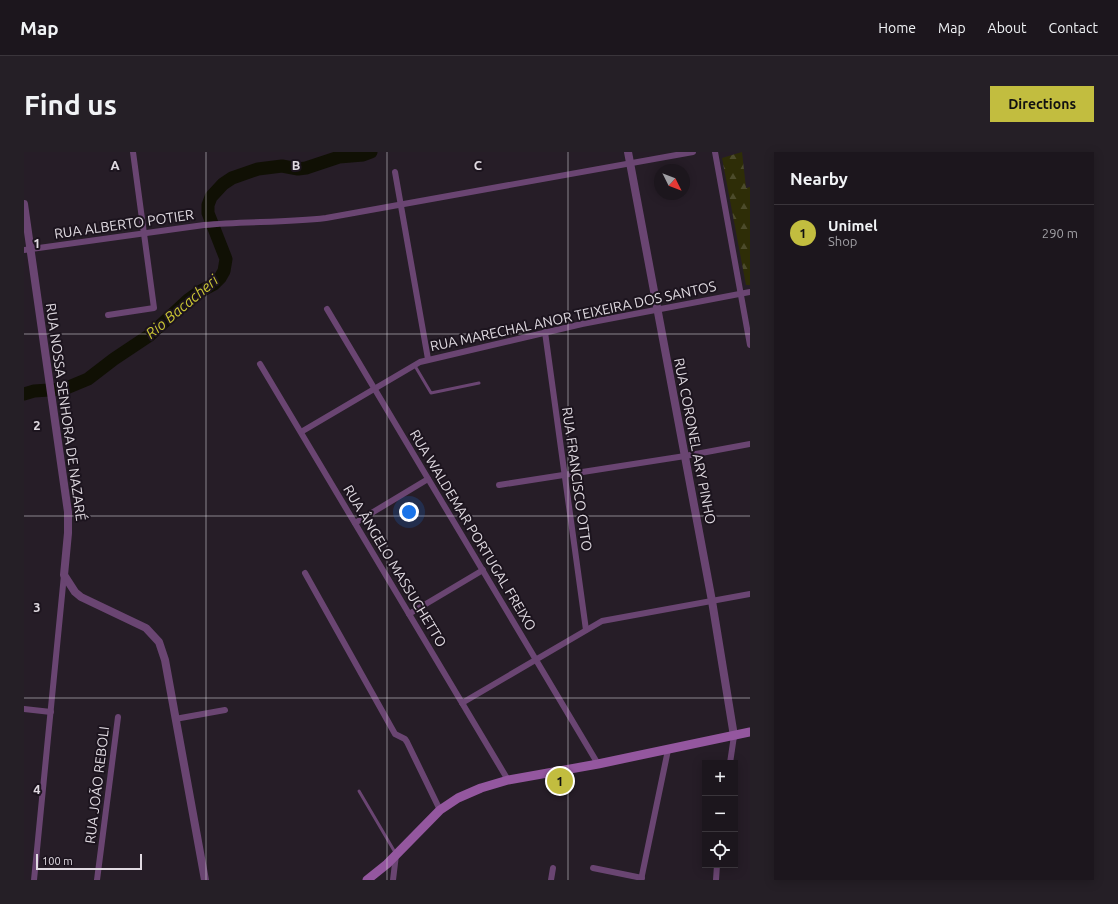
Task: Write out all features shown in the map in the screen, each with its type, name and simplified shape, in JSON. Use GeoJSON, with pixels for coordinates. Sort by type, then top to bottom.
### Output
{"type":"FeatureCollection","features":[{"type":"Feature","properties":{"kind":"main road"},"geometry":{"type":"LineString","coordinates":[[367,880],[396,855],[440,810],[469,792],[508,780],[598,764],[750,732]]}},
{"type":"Feature","properties":{"kind":"street"},"geometry":{"type":"LineString","coordinates":[[108,315],[154,308],[133,152]]}},
{"type":"Feature","properties":{"kind":"street","name":"RUA CORONEL ARY PINHO"},"geometry":{"type":"LineString","coordinates":[[628,152],[712,601],[734,736]]}},
{"type":"Feature","properties":{"kind":"street","name":"RUA ALBERTO POTIER"},"geometry":{"type":"LineString","coordinates":[[27,250],[204,225],[326,218],[693,152]]}},
{"type":"Feature","properties":{"kind":"street"},"geometry":{"type":"LineString","coordinates":[[715,152],[750,345]]}},
{"type":"Feature","properties":{"kind":"street"},"geometry":{"type":"LineString","coordinates":[[395,172],[428,359]]}},
{"type":"Feature","properties":{"kind":"street","name":"RUA NOSSA SENHORA DE NAZARÉ"},"geometry":{"type":"LineString","coordinates":[[24,204],[27,250],[49,382],[68,517],[64,575]]}},
{"type":"Feature","properties":{"kind":"street","name":"RUA MARECHAL ANOR TEIXEIRA DOS SANTOS"},"geometry":{"type":"LineString","coordinates":[[300,432],[414,364],[428,359],[545,332],[750,292]]}},
{"type":"Feature","properties":{"kind":"street","name":"RUA WALDEMAR PORTUGAL FREIXO"},"geometry":{"type":"LineString","coordinates":[[327,309],[598,764]]}},
{"type":"Feature","properties":{"kind":"street","name":"RUA FRANCISCO OTTO"},"geometry":{"type":"LineString","coordinates":[[545,332],[586,630]]}},
{"type":"Feature","properties":{"kind":"street","name":"RUA ÂNGELO MASSUCHETTO"},"geometry":{"type":"LineString","coordinates":[[260,364],[508,780]]}},
{"type":"Feature","properties":{"kind":"street"},"geometry":{"type":"LineString","coordinates":[[499,485],[684,456],[750,444]]}},
{"type":"Feature","properties":{"kind":"street"},"geometry":{"type":"LineString","coordinates":[[355,523],[428,479]]}},
{"type":"Feature","properties":{"kind":"street"},"geometry":{"type":"LineString","coordinates":[[409,614],[482,570]]}},
{"type":"Feature","properties":{"kind":"street"},"geometry":{"type":"LineString","coordinates":[[305,573],[395,734],[405,739],[407,742],[440,810]]}},
{"type":"Feature","properties":{"kind":"street"},"geometry":{"type":"LineString","coordinates":[[34,880],[64,575]]}},
{"type":"Feature","properties":{"kind":"street"},"geometry":{"type":"LineString","coordinates":[[64,575],[75,592],[82,597],[146,628],[159,642],[164,655],[205,880]]}},
{"type":"Feature","properties":{"kind":"street"},"geometry":{"type":"LineString","coordinates":[[462,703],[596,624],[610,619],[750,594]]}},
{"type":"Feature","properties":{"kind":"street"},"geometry":{"type":"LineString","coordinates":[[24,709],[51,712]]}},
{"type":"Feature","properties":{"kind":"street"},"geometry":{"type":"LineString","coordinates":[[175,719],[225,710]]}},
{"type":"Feature","properties":{"kind":"street","name":"RUA JOÃO REBOLI"},"geometry":{"type":"LineString","coordinates":[[97,880],[118,717]]}},
{"type":"Feature","properties":{"kind":"street"},"geometry":{"type":"LineString","coordinates":[[730,760],[734,736]]}},
{"type":"Feature","properties":{"kind":"street"},"geometry":{"type":"LineString","coordinates":[[593,868],[641,879],[668,750]]}},
{"type":"Feature","properties":{"kind":"street"},"geometry":{"type":"LineString","coordinates":[[393,880],[396,855]]}},
{"type":"Feature","properties":{"kind":"street"},"geometry":{"type":"LineString","coordinates":[[551,880],[553,868]]}},
{"type":"Feature","properties":{"kind":"street"},"geometry":{"type":"LineString","coordinates":[[716,880],[718,868]]}},
{"type":"Feature","properties":{"kind":"lane"},"geometry":{"type":"LineString","coordinates":[[414,364],[431,393],[479,382]]}},
{"type":"Feature","properties":{"kind":"lane"},"geometry":{"type":"LineString","coordinates":[[359,791],[396,855]]}},
{"type":"Feature","properties":{"kind":"green space"},"geometry":{"type":"Polygon","coordinates":[[[742,152],[746,188],[750,187],[750,285],[746,285],[722,158],[742,152]]]}},
{"type":"Feature","properties":{"kind":"waterway","name":"Rio Bacacheri"},"geometry":{"type":"LineString","coordinates":[[24,394],[34,391],[64,389],[88,379],[114,359],[150,335],[188,300],[214,284],[220,278],[224,271],[226,259],[208,213],[208,205],[211,197],[223,184],[232,178],[258,169],[282,166],[298,169],[306,168],[339,157],[363,155],[371,152]]}},
{"type":"Feature","properties":{"kind":"place","name":"Unimel"},"geometry":{"type":"Point","coordinates":[560,781]}}]}
